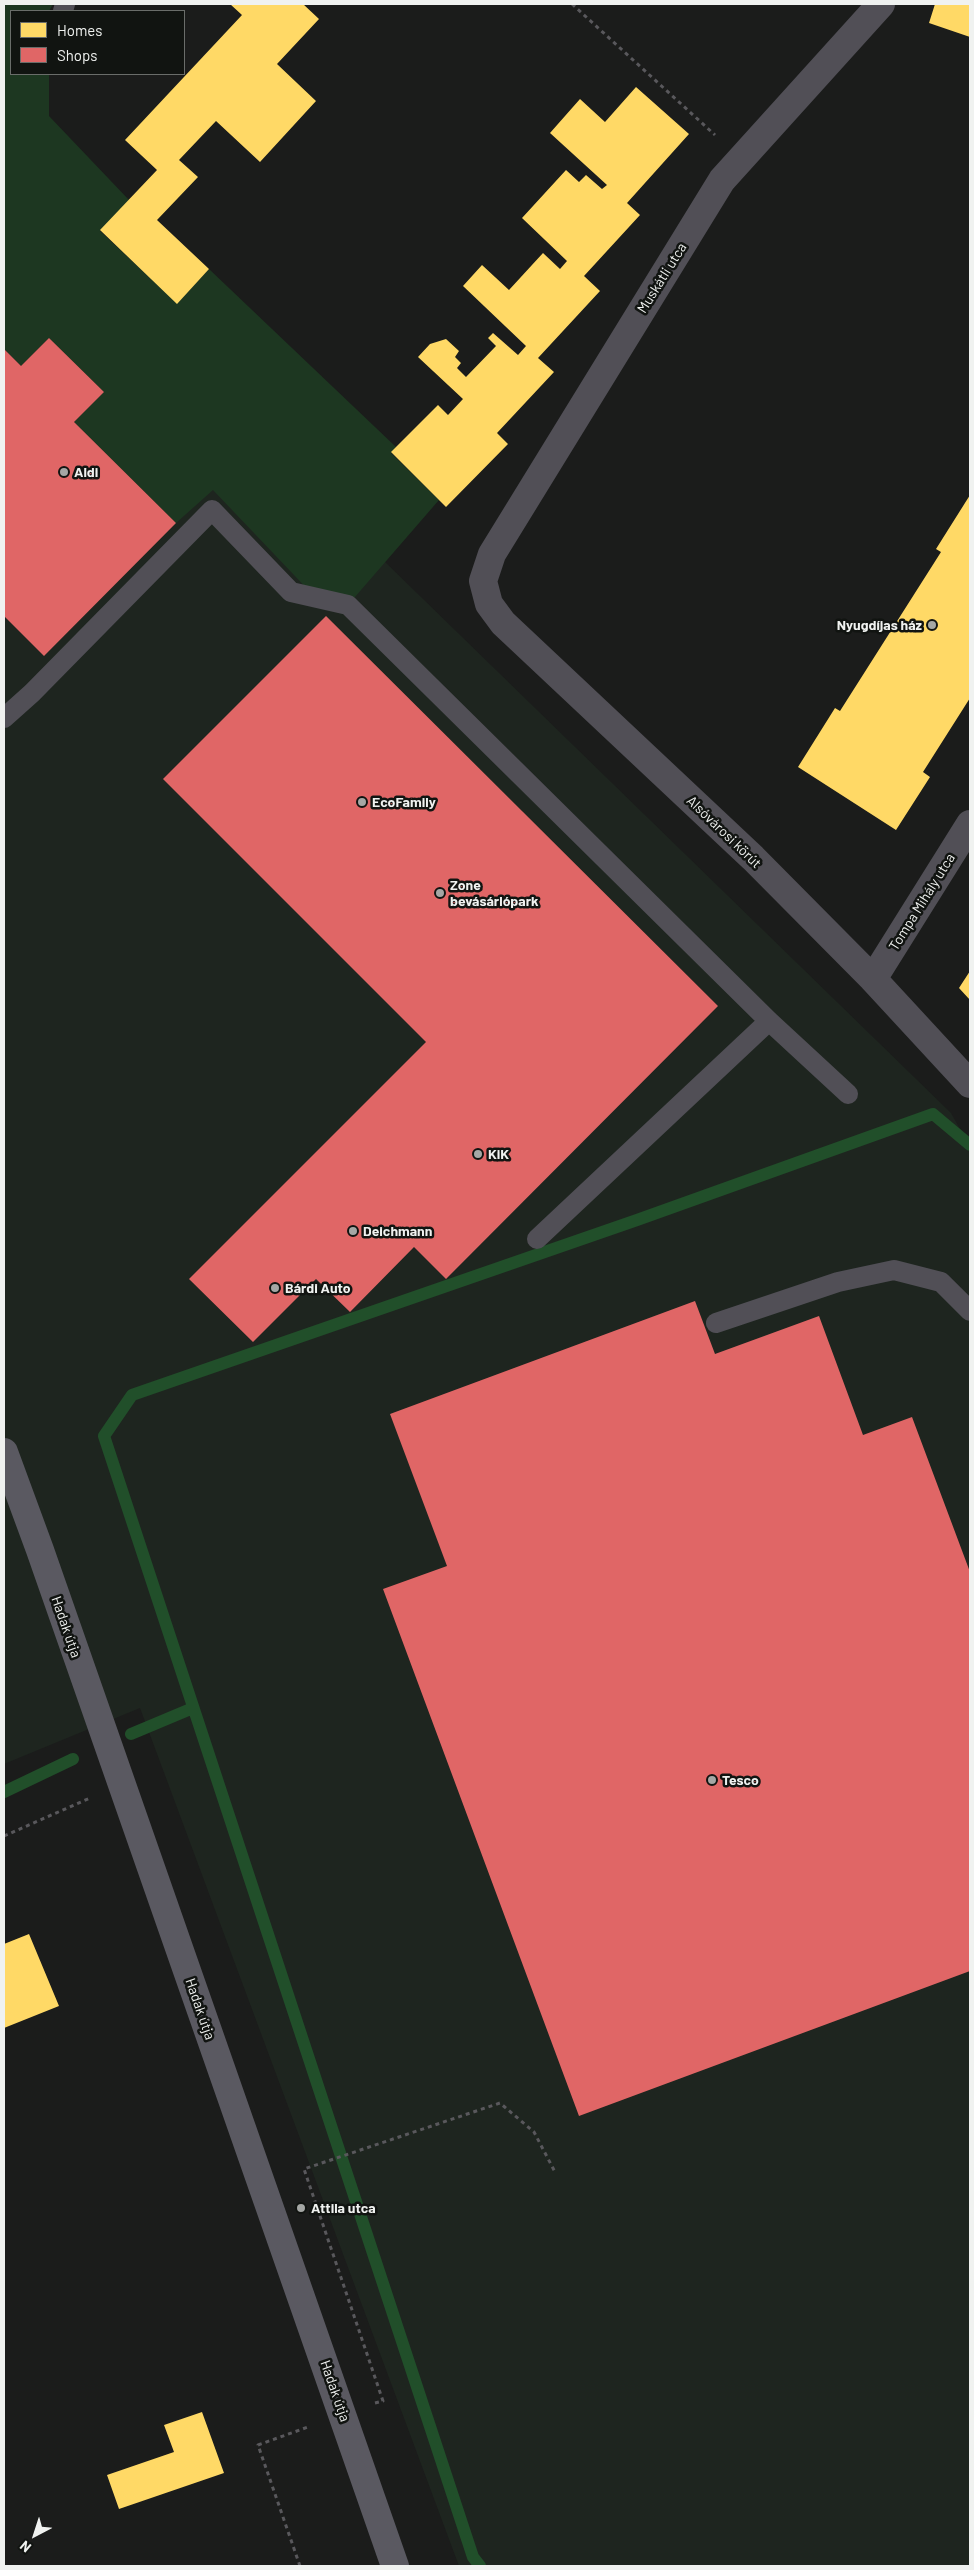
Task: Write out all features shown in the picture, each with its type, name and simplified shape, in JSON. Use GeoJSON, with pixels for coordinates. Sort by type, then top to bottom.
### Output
{"type":"FeatureCollection","features":[{"type":"Feature","properties":{"kind":"main road","name":"Hadak útja"},"geometry":{"type":"LineString","coordinates":[[4,1452],[40,1550],[395,2566]]}},
{"type":"Feature","properties":{"kind":"street","name":"Muskátli utca"},"geometry":{"type":"LineString","coordinates":[[483,581],[492,554],[717,188],[740,159],[881,4]]}},
{"type":"Feature","properties":{"kind":"street","name":"Alsóvárosi körút"},"geometry":{"type":"LineString","coordinates":[[483,581],[489,604],[503,623],[752,858],[873,979],[970,1084]]}},
{"type":"Feature","properties":{"kind":"street","name":"Tompa Mihály utca"},"geometry":{"type":"LineString","coordinates":[[873,979],[970,824]]}},
{"type":"Feature","properties":{"kind":"lane"},"geometry":{"type":"LineString","coordinates":[[4,718],[32,693],[212,510],[291,592],[348,605],[769,1021],[848,1094]]}},
{"type":"Feature","properties":{"kind":"lane"},"geometry":{"type":"LineString","coordinates":[[537,1240],[769,1021]]}},
{"type":"Feature","properties":{"kind":"lane"},"geometry":{"type":"LineString","coordinates":[[716,1323],[838,1282],[894,1270],[940,1282],[970,1311]]}},
{"type":"Feature","properties":{"kind":"path"},"geometry":{"type":"LineString","coordinates":[[572,4],[740,159]]}},
{"type":"Feature","properties":{"kind":"path"},"geometry":{"type":"LineString","coordinates":[[4,1836],[121,1785]]}},
{"type":"Feature","properties":{"kind":"path"},"geometry":{"type":"LineString","coordinates":[[324,2161],[500,2103],[534,2132],[555,2172]]}},
{"type":"Feature","properties":{"kind":"shaded area"},"geometry":{"type":"Polygon","coordinates":[[[4,191],[951,1113],[970,1147],[970,2566],[459,2566],[140,1708],[4,1764],[4,191]]]}},
{"type":"Feature","properties":{"kind":"green space"},"geometry":{"type":"Polygon","coordinates":[[[4,4],[53,4],[50,10],[10,10],[10,75],[49,75],[49,116],[129,200],[100,231],[177,303],[209,269],[396,447],[391,453],[439,500],[348,605],[314,596],[213,490],[176,523],[74,422],[104,392],[49,338],[21,366],[4,349],[4,4]]]}},
{"type":"Feature","properties":{"kind":"building: Homes"},"geometry":{"type":"Polygon","coordinates":[[[230,4],[303,4],[319,19],[277,64],[316,101],[260,162],[216,121],[179,160],[198,177],[157,220],[209,269],[177,304],[100,230],[157,170],[125,140],[242,15],[230,4]]]}},
{"type":"Feature","properties":{"kind":"building: Homes"},"geometry":{"type":"Polygon","coordinates":[[[935,4],[970,4],[970,37],[929,23],[935,4]]]}},
{"type":"Feature","properties":{"kind":"building: Homes"},"geometry":{"type":"Polygon","coordinates":[[[636,87],[689,134],[627,203],[640,215],[584,276],[600,291],[538,358],[554,372],[497,433],[508,444],[446,507],[391,452],[438,405],[448,415],[463,399],[418,357],[430,344],[446,339],[459,351],[455,357],[461,363],[457,368],[466,377],[496,346],[488,338],[493,333],[518,355],[526,346],[463,286],[482,265],[509,290],[543,253],[560,269],[567,261],[522,218],[566,170],[579,182],[586,175],[602,189],[607,185],[550,133],[580,99],[605,122],[636,87]]]}},
{"type":"Feature","properties":{"kind":"building: Homes","name":"Nyugdíjas ház"},"geometry":{"type":"Polygon","coordinates":[[[970,495],[970,698],[923,772],[930,777],[896,830],[798,767],[835,708],[840,711],[941,552],[936,549],[970,495]]]}},
{"type":"Feature","properties":{"kind":"building: Homes"},"geometry":{"type":"Polygon","coordinates":[[[970,971],[970,1000],[959,988],[970,971]]]}},
{"type":"Feature","properties":{"kind":"building: Homes"},"geometry":{"type":"Polygon","coordinates":[[[29,1934],[59,2006],[4,2028],[4,1944],[29,1934]]]}},
{"type":"Feature","properties":{"kind":"building: Homes"},"geometry":{"type":"Polygon","coordinates":[[[202,2412],[224,2473],[119,2509],[107,2475],[174,2452],[164,2425],[202,2412]]]}},
{"type":"Feature","properties":{"kind":"building: Shops","name":"Aldi"},"geometry":{"type":"Polygon","coordinates":[[[49,338],[104,392],[74,422],[176,523],[44,656],[4,616],[4,349],[21,366],[49,338]]]}},
{"type":"Feature","properties":{"kind":"building: Shops","name":"Zone bevásárlópark"},"geometry":{"type":"Polygon","coordinates":[[[326,616],[718,1006],[446,1279],[414,1247],[350,1312],[316,1279],[253,1342],[189,1279],[426,1042],[163,779],[326,616]]]}},
{"type":"Feature","properties":{"kind":"building: Shops","name":"Tesco"},"geometry":{"type":"Polygon","coordinates":[[[695,1301],[715,1354],[819,1316],[863,1435],[912,1417],[970,1572],[970,1971],[579,2116],[383,1589],[447,1566],[390,1414],[695,1301]]]}},
{"type":"Feature","properties":{"kind":"waterway"},"geometry":{"type":"LineString","coordinates":[[480,2566],[473,2557],[104,1436],[132,1395],[637,1220],[933,1114],[970,1145]]}},
{"type":"Feature","properties":{"kind":"waterway"},"geometry":{"type":"LineString","coordinates":[[131,1734],[193,1708]]}},
{"type":"Feature","properties":{"kind":"waterway"},"geometry":{"type":"LineString","coordinates":[[4,1792],[73,1759]]}},
{"type":"Feature","properties":{"kind":"place","name":"Aldi"},"geometry":{"type":"Point","coordinates":[64,472]}},
{"type":"Feature","properties":{"kind":"place","name":"Nyugdíjas ház"},"geometry":{"type":"Point","coordinates":[932,625]}},
{"type":"Feature","properties":{"kind":"place","name":"EcoFamily"},"geometry":{"type":"Point","coordinates":[362,802]}},
{"type":"Feature","properties":{"kind":"place","name":"Zone bevásárlópark"},"geometry":{"type":"Point","coordinates":[440,893]}},
{"type":"Feature","properties":{"kind":"place","name":"KiK"},"geometry":{"type":"Point","coordinates":[478,1154]}},
{"type":"Feature","properties":{"kind":"place","name":"Deichmann"},"geometry":{"type":"Point","coordinates":[353,1231]}},
{"type":"Feature","properties":{"kind":"place","name":"Bárdi Auto"},"geometry":{"type":"Point","coordinates":[275,1288]}},
{"type":"Feature","properties":{"kind":"place","name":"Tesco"},"geometry":{"type":"Point","coordinates":[712,1780]}},
{"type":"Feature","properties":{"kind":"place","name":"Attila utca"},"geometry":{"type":"Point","coordinates":[301,2208]}}]}
